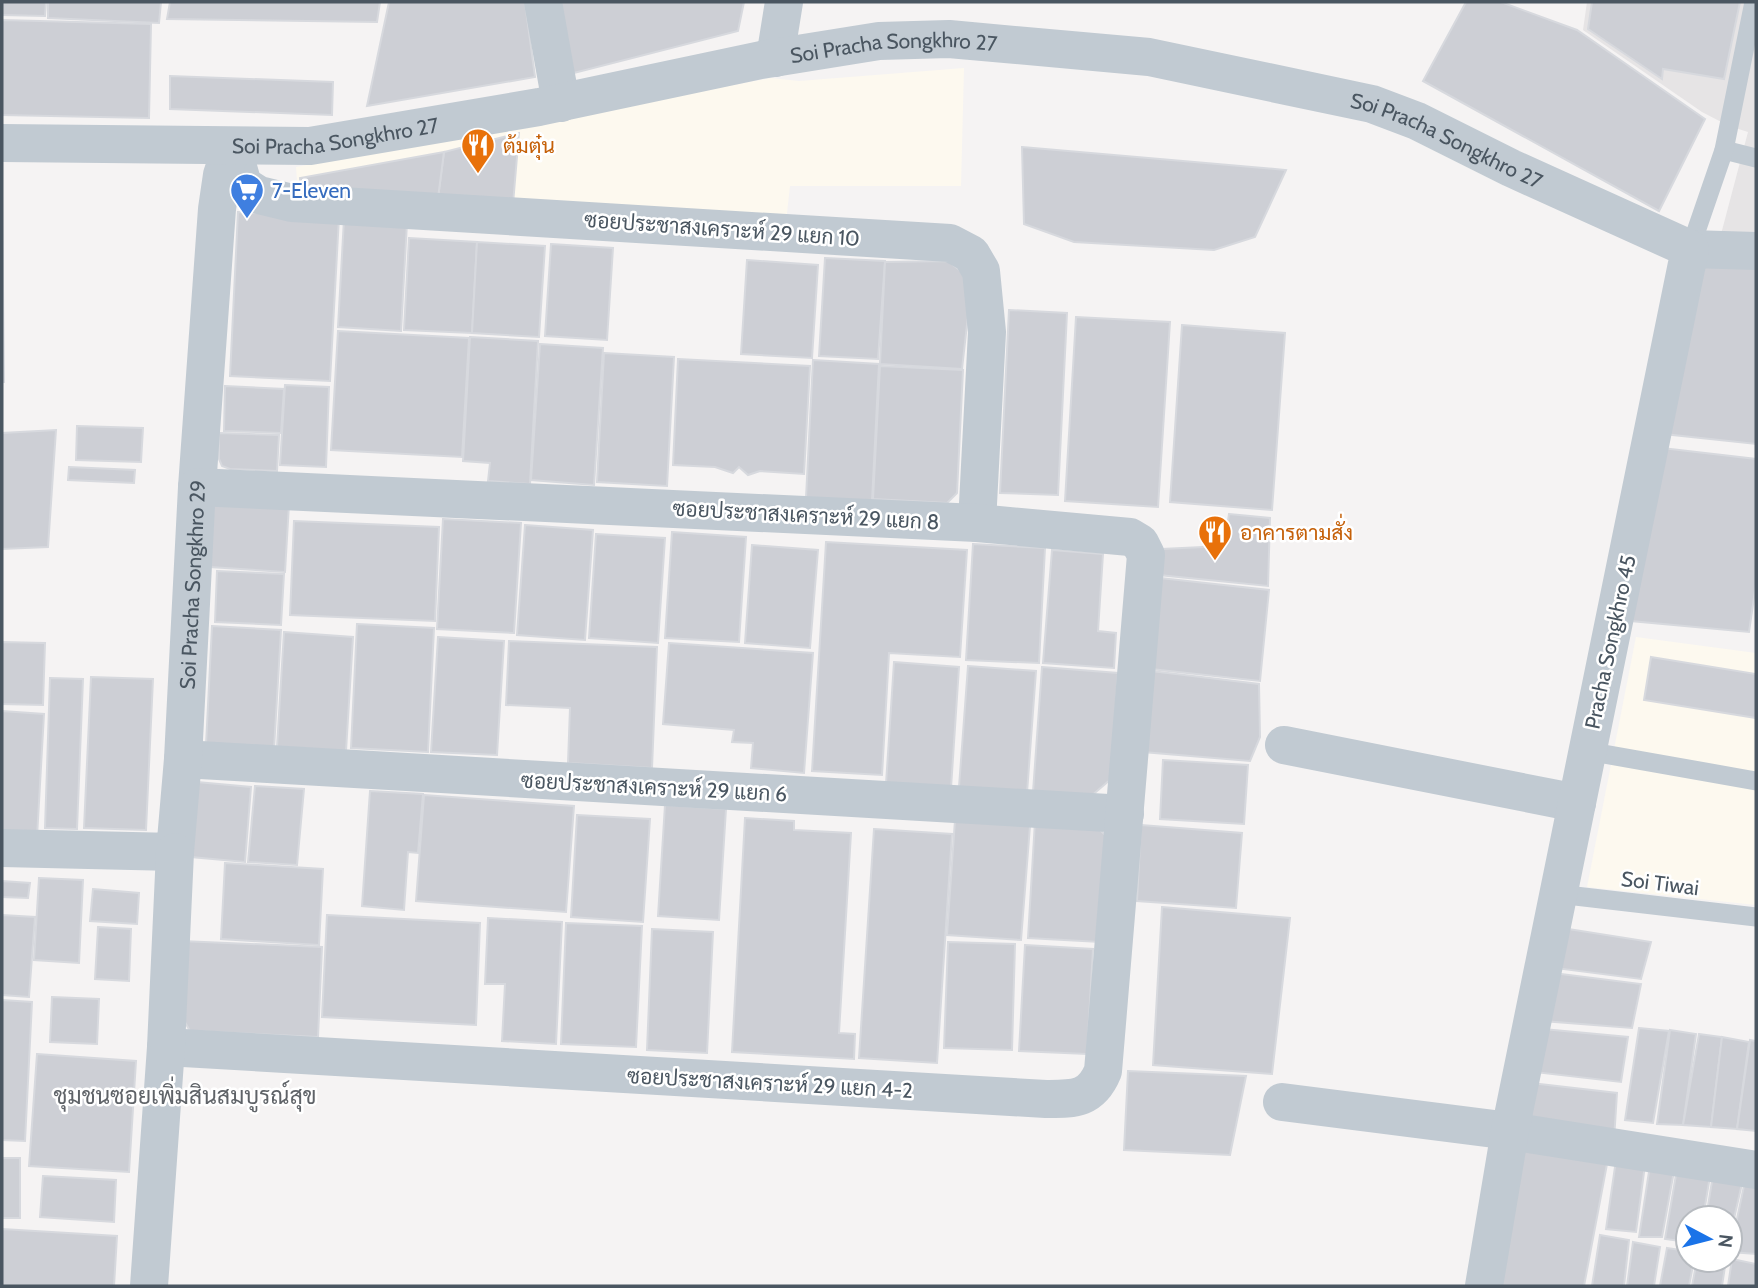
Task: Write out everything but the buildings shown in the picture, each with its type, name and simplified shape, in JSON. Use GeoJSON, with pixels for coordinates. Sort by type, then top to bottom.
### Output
{"type":"FeatureCollection","features":[{"type":"Feature","properties":{"kind":"street"},"geometry":{"type":"LineString","coordinates":[[543,2],[561,103]]}},
{"type":"Feature","properties":{"kind":"street"},"geometry":{"type":"LineString","coordinates":[[775,58],[784,2]]}},
{"type":"Feature","properties":{"kind":"street","name":"Soi Pracha Songkhro 27"},"geometry":{"type":"LineString","coordinates":[[2,143],[310,146],[561,103],[775,58],[879,41],[949,39],[1149,57],[1371,104],[1418,121],[1511,168],[1690,250],[1756,251]]}},
{"type":"Feature","properties":{"kind":"street","name":"Soi Pracha Songkhro 29"},"geometry":{"type":"LineString","coordinates":[[149,1286],[166,1047],[197,487],[217,209],[222,175],[232,146]]}},
{"type":"Feature","properties":{"kind":"street","name":"ซอยประชาสงเคราะห์ 29 แยก 10"},"geometry":{"type":"LineString","coordinates":[[232,146],[243,185],[259,195],[292,203],[950,243],[971,254],[981,271],[987,332],[977,523]]}},
{"type":"Feature","properties":{"kind":"street","name":"Pracha Songkhro 45"},"geometry":{"type":"LineString","coordinates":[[1484,1286],[1510,1131],[1690,250]]}},
{"type":"Feature","properties":{"kind":"street","name":"ซอยประชาสงเคราะห์ 29 แยก 8"},"geometry":{"type":"LineString","coordinates":[[197,487],[977,523],[1130,537],[1140,543],[1146,555],[1125,814]]}},
{"type":"Feature","properties":{"kind":"street"},"geometry":{"type":"LineString","coordinates":[[1284,746],[1577,803]]}},
{"type":"Feature","properties":{"kind":"street","name":"ซอยประชาสงเคราะห์ 29 แยก 6"},"geometry":{"type":"LineString","coordinates":[[183,759],[1125,814]]}},
{"type":"Feature","properties":{"kind":"street","name":"ซอยประชาสงเคราะห์ 29 แยก 4-2"},"geometry":{"type":"LineString","coordinates":[[166,1047],[1076,1099],[1097,1086],[1103,1071],[1125,814]]}},
{"type":"Feature","properties":{"kind":"street"},"geometry":{"type":"LineString","coordinates":[[2,848],[175,852]]}},
{"type":"Feature","properties":{"kind":"street"},"geometry":{"type":"LineString","coordinates":[[1282,1102],[1510,1131],[1756,1170]]}},
{"type":"Feature","properties":{"kind":"lane","name":"Pracha Songkhro 45"},"geometry":{"type":"LineString","coordinates":[[1690,250],[1724,150],[1754,2]]}},
{"type":"Feature","properties":{"kind":"lane"},"geometry":{"type":"LineString","coordinates":[[1724,150],[1756,158]]}},
{"type":"Feature","properties":{"kind":"lane"},"geometry":{"type":"LineString","coordinates":[[1587,751],[1756,780]]}},
{"type":"Feature","properties":{"kind":"lane","name":"Soi Tiwai"},"geometry":{"type":"LineString","coordinates":[[1558,894],[1756,917]]}},
{"type":"Feature","properties":{"kind":"shaded area"},"geometry":{"type":"Polygon","coordinates":[[[1587,2],[1756,2],[1756,237],[1720,238],[1748,132],[1702,112],[1583,30],[1587,2]]]}},
{"type":"Feature","properties":{"kind":"shaded area"},"geometry":{"type":"Polygon","coordinates":[[[964,68],[961,186],[790,186],[786,222],[298,195],[296,167],[771,78],[799,81],[964,68]]]}},
{"type":"Feature","properties":{"kind":"shaded area"},"geometry":{"type":"Polygon","coordinates":[[[1636,637],[1756,653],[1756,905],[1587,887],[1636,637]]]}},
{"type":"Feature","properties":{"kind":"place","name":"ต้มตุ๋น"},"geometry":{"type":"Point","coordinates":[478,175]}},
{"type":"Feature","properties":{"kind":"place","name":"7-Eleven"},"geometry":{"type":"Point","coordinates":[247,220]}},
{"type":"Feature","properties":{"kind":"place","name":"อาคารตามสั่ง"},"geometry":{"type":"Point","coordinates":[1215,562]}},
{"type":"Feature","properties":{"kind":"district","name":"ชุมชนซอยเพิ่มสินสมบูรณ์สุข"},"geometry":{"type":"Point","coordinates":[185,1096]}}]}
